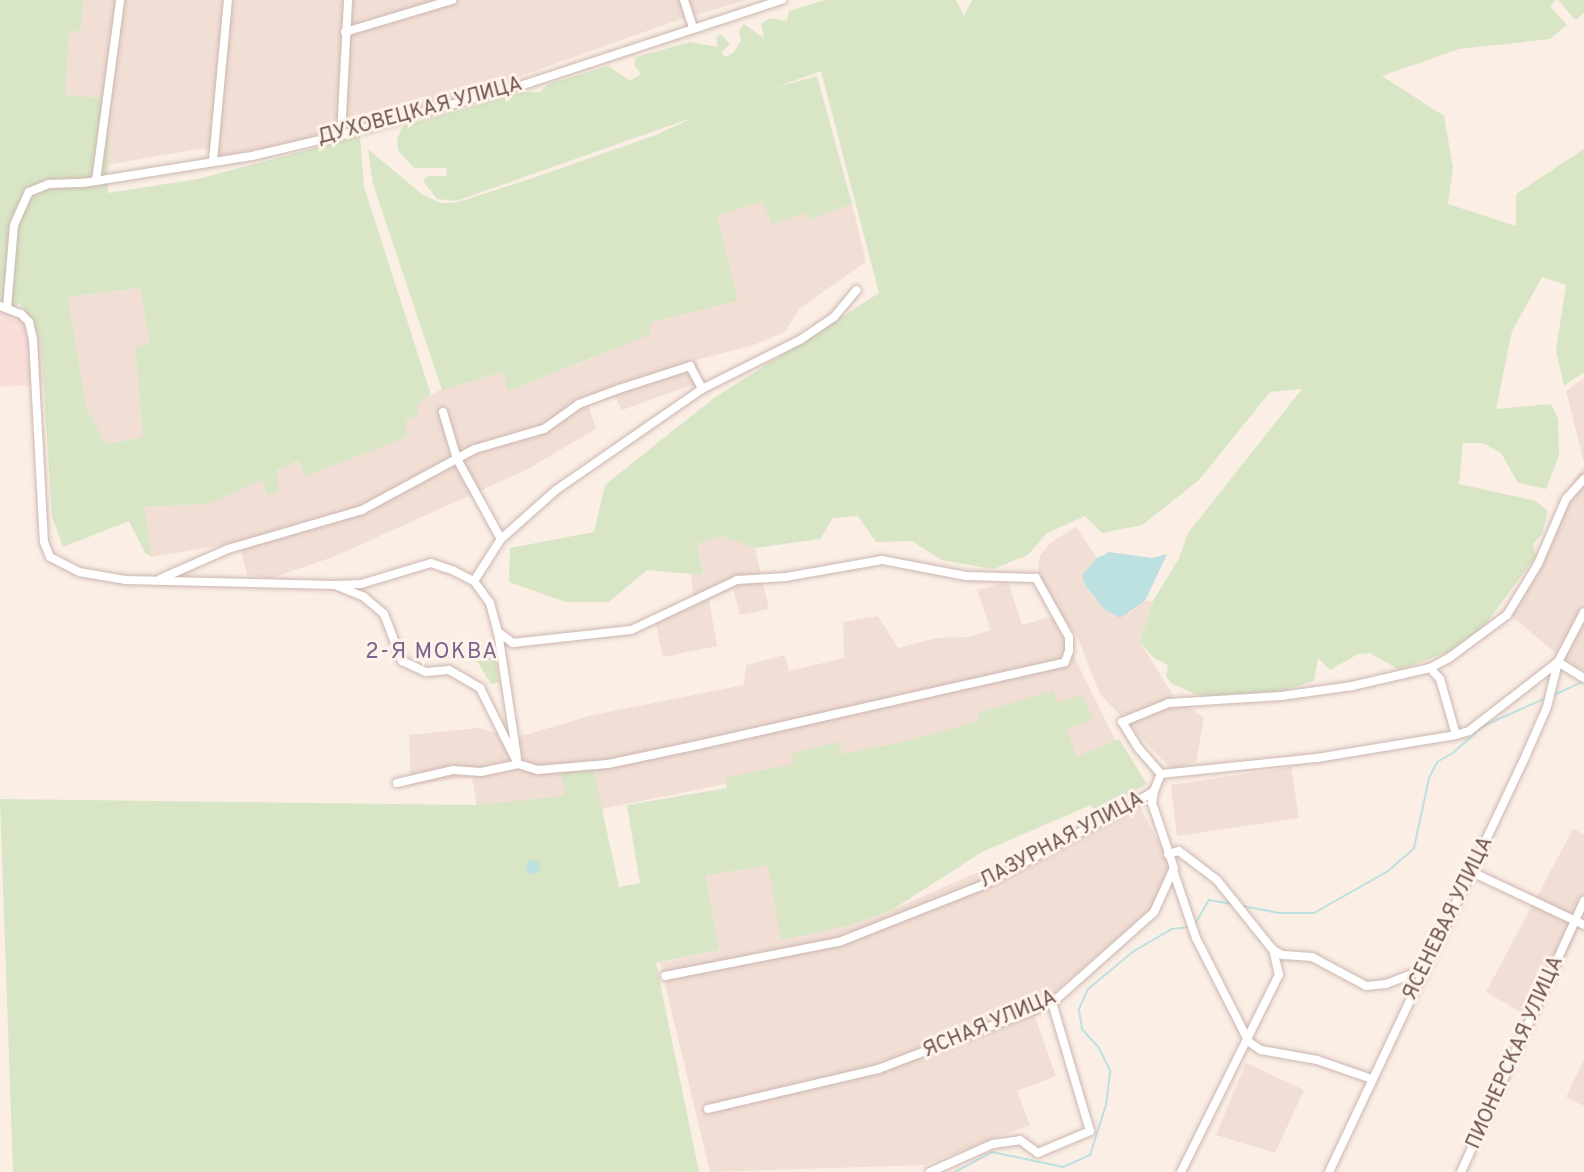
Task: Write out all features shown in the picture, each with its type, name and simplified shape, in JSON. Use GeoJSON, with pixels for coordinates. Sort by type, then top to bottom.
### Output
{"type":"FeatureCollection","features":[{"type":"Feature","properties":{"kind":"street"},"geometry":{"type":"LineString","coordinates":[[96,181],[120,0]]}},
{"type":"Feature","properties":{"kind":"street"},"geometry":{"type":"LineString","coordinates":[[213,161],[228,0]]}},
{"type":"Feature","properties":{"kind":"street"},"geometry":{"type":"LineString","coordinates":[[341,135],[348,0]]}},
{"type":"Feature","properties":{"kind":"street"},"geometry":{"type":"LineString","coordinates":[[345,32],[452,0]]}},
{"type":"Feature","properties":{"kind":"street"},"geometry":{"type":"LineString","coordinates":[[684,0],[693,28]]}},
{"type":"Feature","properties":{"kind":"street","name":"ДУХОВЕЦКАЯ УЛИЦА"},"geometry":{"type":"LineString","coordinates":[[3,307],[14,225],[21,204],[29,192],[49,184],[96,181],[252,156],[341,135],[523,85],[782,0]]}},
{"type":"Feature","properties":{"kind":"street"},"geometry":{"type":"LineString","coordinates":[[474,581],[501,539],[556,490],[702,389],[800,340],[834,317],[856,290]]}},
{"type":"Feature","properties":{"kind":"street"},"geometry":{"type":"LineString","coordinates":[[3,307],[29,322],[33,340],[44,542],[50,557],[79,572],[154,581],[361,584],[431,563],[474,581],[490,603],[498,632],[518,764]]}},
{"type":"Feature","properties":{"kind":"street"},"geometry":{"type":"LineString","coordinates":[[154,581],[228,549],[362,510],[475,449],[544,429],[579,404],[690,366],[702,389]]}},
{"type":"Feature","properties":{"kind":"street"},"geometry":{"type":"LineString","coordinates":[[442,412],[458,459],[501,539]]}},
{"type":"Feature","properties":{"kind":"street"},"geometry":{"type":"LineString","coordinates":[[1161,774],[1138,749],[1122,722],[1169,703],[1281,696],[1430,668],[1507,615],[1538,564],[1581,481]]}},
{"type":"Feature","properties":{"kind":"street"},"geometry":{"type":"LineString","coordinates":[[397,783],[453,770],[481,772],[518,764],[538,771],[608,764],[1065,662],[1069,638],[1036,578],[966,576],[882,560],[786,578],[736,580],[631,630],[513,643],[498,632]]}},
{"type":"Feature","properties":{"kind":"street"},"geometry":{"type":"LineString","coordinates":[[335,585],[364,597],[384,614],[402,662],[426,672],[449,670],[480,688],[518,764]]}},
{"type":"Feature","properties":{"kind":"street"},"geometry":{"type":"LineString","coordinates":[[1583,677],[1558,662],[1584,612]]}},
{"type":"Feature","properties":{"kind":"street","name":"ЛАЗУРНАЯ УЛИЦА"},"geometry":{"type":"LineString","coordinates":[[665,976],[839,942],[983,885],[1154,791],[1161,774],[1328,756],[1469,731],[1558,662]]}},
{"type":"Feature","properties":{"kind":"street","name":"ЯСЕНЕВАЯ УЛИЦА"},"geometry":{"type":"LineString","coordinates":[[1329,1172],[1472,872],[1547,706],[1558,662]]}},
{"type":"Feature","properties":{"kind":"street"},"geometry":{"type":"LineString","coordinates":[[1430,668],[1440,679],[1456,735]]}},
{"type":"Feature","properties":{"kind":"street"},"geometry":{"type":"LineString","coordinates":[[1154,791],[1152,803],[1196,938],[1248,1039],[1261,1050],[1317,1060],[1372,1079]]}},
{"type":"Feature","properties":{"kind":"street"},"geometry":{"type":"LineString","coordinates":[[1168,854],[1179,851],[1217,880],[1273,950],[1279,975],[1181,1172]]}},
{"type":"Feature","properties":{"kind":"street","name":"ЯСНАЯ УЛИЦА"},"geometry":{"type":"LineString","coordinates":[[708,1109],[878,1069],[1052,1003],[1154,912],[1173,870]]}},
{"type":"Feature","properties":{"kind":"street"},"geometry":{"type":"LineString","coordinates":[[1472,872],[1584,925]]}},
{"type":"Feature","properties":{"kind":"street","name":"ПИОНЕРСКАЯ УЛИЦА"},"geometry":{"type":"LineString","coordinates":[[1461,1172],[1520,1049],[1584,900]]}},
{"type":"Feature","properties":{"kind":"street"},"geometry":{"type":"LineString","coordinates":[[1273,950],[1294,959],[1312,957],[1366,986],[1386,984],[1425,969]]}},
{"type":"Feature","properties":{"kind":"street"},"geometry":{"type":"LineString","coordinates":[[930,1172],[993,1144],[1020,1140],[1038,1152],[1090,1131],[1052,1003]]}},
{"type":"Feature","properties":{"kind":"shaded area"},"geometry":{"type":"Polygon","coordinates":[[[83,0],[747,0],[675,21],[453,100],[335,133],[220,157],[203,148],[107,165],[109,98],[65,95],[69,32],[81,31],[83,0]]]}},
{"type":"Feature","properties":{"kind":"shaded area"},"geometry":{"type":"Polygon","coordinates":[[[762,201],[772,225],[804,213],[808,220],[852,204],[866,262],[800,308],[785,332],[751,346],[696,360],[703,381],[622,410],[615,397],[588,405],[596,429],[526,470],[333,557],[271,578],[247,575],[239,542],[152,557],[144,507],[209,504],[262,480],[279,492],[277,470],[300,461],[306,476],[330,466],[406,420],[417,404],[438,391],[504,372],[509,390],[593,358],[652,322],[738,301],[717,216],[762,201]]]}},
{"type":"Feature","properties":{"kind":"shaded area"},"geometry":{"type":"Polygon","coordinates":[[[140,288],[151,345],[135,347],[143,437],[106,444],[86,407],[68,297],[140,288]]]}},
{"type":"Feature","properties":{"kind":"shaded area"},"geometry":{"type":"Polygon","coordinates":[[[0,301],[20,308],[35,323],[41,343],[43,385],[0,387],[0,301]]]}},
{"type":"Feature","properties":{"kind":"shaded area"},"geometry":{"type":"Polygon","coordinates":[[[1584,378],[1584,463],[1566,391],[1584,378]]]}},
{"type":"Feature","properties":{"kind":"shaded area"},"geometry":{"type":"Polygon","coordinates":[[[1584,466],[1584,671],[1554,652],[1505,610],[1534,568],[1556,525],[1568,489],[1584,466]]]}},
{"type":"Feature","properties":{"kind":"shaded area"},"geometry":{"type":"Polygon","coordinates":[[[1076,527],[1097,558],[1086,570],[1089,591],[1104,609],[1129,613],[1145,601],[1153,601],[1140,642],[1175,699],[1204,717],[1196,762],[1172,770],[1100,694],[1077,636],[1037,581],[1040,555],[1050,543],[1076,527]]]}},
{"type":"Feature","properties":{"kind":"shaded area"},"geometry":{"type":"Polygon","coordinates":[[[721,536],[755,548],[769,609],[740,615],[733,589],[709,600],[717,646],[663,657],[654,614],[693,596],[691,574],[703,575],[697,543],[721,536]]]}},
{"type":"Feature","properties":{"kind":"shaded area"},"geometry":{"type":"Polygon","coordinates":[[[1008,582],[1022,625],[1054,616],[1119,748],[1065,772],[962,736],[587,812],[479,819],[472,777],[411,785],[409,735],[479,728],[496,733],[501,742],[593,715],[744,685],[746,665],[785,655],[789,671],[844,658],[843,622],[878,616],[898,648],[936,638],[969,637],[991,630],[977,590],[1008,582]]]}},
{"type":"Feature","properties":{"kind":"shaded area"},"geometry":{"type":"Polygon","coordinates":[[[1291,767],[1299,818],[1177,836],[1171,785],[1291,767]]]}},
{"type":"Feature","properties":{"kind":"shaded area"},"geometry":{"type":"Polygon","coordinates":[[[1134,796],[1172,867],[1152,908],[1052,995],[1035,1017],[1056,1076],[1017,1091],[1030,1125],[924,1165],[710,1172],[660,963],[719,950],[706,876],[768,865],[782,939],[849,926],[892,910],[1049,841],[1134,796]]]}},
{"type":"Feature","properties":{"kind":"shaded area"},"geometry":{"type":"Polygon","coordinates":[[[1573,829],[1584,834],[1584,917],[1536,1021],[1486,992],[1573,829]]]}},
{"type":"Feature","properties":{"kind":"shaded area"},"geometry":{"type":"Polygon","coordinates":[[[1584,1059],[1584,1106],[1566,1097],[1584,1059]]]}},
{"type":"Feature","properties":{"kind":"shaded area"},"geometry":{"type":"Polygon","coordinates":[[[1246,1063],[1304,1090],[1275,1153],[1216,1135],[1246,1063]]]}},
{"type":"Feature","properties":{"kind":"green space"},"geometry":{"type":"Polygon","coordinates":[[[0,0],[83,0],[81,31],[69,32],[65,95],[109,98],[108,193],[198,179],[360,136],[364,187],[431,395],[417,404],[418,416],[406,420],[407,437],[306,476],[299,461],[277,470],[279,492],[267,495],[262,480],[209,504],[144,507],[152,557],[145,553],[129,521],[63,547],[52,516],[41,343],[35,323],[19,303],[14,307],[0,301],[0,0]],[[140,288],[68,297],[86,407],[106,444],[143,437],[135,347],[150,344],[140,288]]]}},
{"type":"Feature","properties":{"kind":"green space"},"geometry":{"type":"Polygon","coordinates":[[[825,0],[956,0],[964,16],[972,0],[1556,0],[1550,6],[1567,25],[1550,39],[1459,49],[1382,76],[1444,116],[1453,168],[1448,204],[1516,226],[1516,194],[1584,149],[1584,372],[1564,386],[1556,350],[1566,285],[1542,277],[1512,331],[1496,409],[1551,404],[1558,419],[1559,455],[1546,489],[1518,483],[1501,453],[1483,443],[1463,443],[1459,484],[1536,501],[1548,511],[1542,534],[1533,544],[1536,556],[1485,625],[1453,650],[1399,670],[1370,653],[1358,654],[1330,670],[1318,658],[1314,681],[1276,693],[1220,699],[1195,694],[1171,683],[1166,676],[1168,665],[1153,657],[1140,642],[1153,601],[1179,558],[1188,533],[1302,389],[1270,392],[1199,480],[1142,525],[1102,533],[1085,516],[1047,533],[1028,555],[993,569],[942,560],[912,541],[876,542],[858,516],[833,518],[820,539],[755,548],[721,536],[697,544],[703,575],[647,570],[609,602],[566,602],[509,582],[510,548],[594,532],[605,485],[714,398],[879,293],[821,71],[774,88],[817,76],[852,204],[808,220],[804,213],[772,225],[762,201],[717,216],[738,301],[652,322],[649,335],[508,391],[503,372],[442,390],[373,184],[368,149],[423,195],[441,203],[455,203],[530,179],[656,135],[694,117],[456,201],[437,199],[423,181],[427,176],[447,176],[446,168],[414,168],[398,150],[397,139],[403,126],[523,92],[540,92],[548,84],[608,66],[630,81],[641,74],[634,65],[636,57],[690,42],[718,47],[716,38],[721,34],[730,45],[721,52],[725,57],[734,52],[741,40],[739,30],[744,24],[764,38],[761,24],[770,18],[787,21],[789,11],[825,0]]]}},
{"type":"Feature","properties":{"kind":"green space"},"geometry":{"type":"Polygon","coordinates":[[[1558,0],[1584,0],[1584,13],[1575,20],[1558,0]]]}},
{"type":"Feature","properties":{"kind":"green space"},"geometry":{"type":"Polygon","coordinates":[[[494,648],[499,682],[491,684],[474,656],[494,648]]]}},
{"type":"Feature","properties":{"kind":"green space"},"geometry":{"type":"Polygon","coordinates":[[[1053,691],[1058,703],[1082,694],[1093,719],[1067,729],[1076,757],[1119,739],[1147,784],[1096,811],[1091,805],[982,852],[892,910],[848,926],[781,940],[768,865],[706,876],[719,950],[656,963],[699,1172],[13,1172],[0,799],[475,805],[564,796],[562,772],[593,768],[619,887],[640,883],[627,805],[727,788],[725,778],[794,764],[792,753],[839,742],[842,754],[899,743],[979,721],[978,713],[1053,691]]]}},
{"type":"Feature","properties":{"kind":"water"},"geometry":{"type":"Polygon","coordinates":[[[1109,552],[1152,558],[1167,554],[1145,601],[1120,618],[1104,609],[1085,585],[1082,575],[1097,558],[1109,552]]]}},
{"type":"Feature","properties":{"kind":"water"},"geometry":{"type":"Polygon","coordinates":[[[530,860],[536,860],[540,867],[536,874],[530,874],[526,870],[526,864],[530,860]]]}},
{"type":"Feature","properties":{"kind":"waterway"},"geometry":{"type":"LineString","coordinates":[[1554,695],[1584,681]]}},
{"type":"Feature","properties":{"kind":"waterway"},"geometry":{"type":"LineString","coordinates":[[1243,906],[1278,913],[1314,913],[1388,871],[1414,848],[1429,778],[1437,762],[1454,752],[1483,726],[1546,698]]}},
{"type":"Feature","properties":{"kind":"waterway"},"geometry":{"type":"LineString","coordinates":[[1195,924],[1209,900],[1231,904]]}},
{"type":"Feature","properties":{"kind":"waterway"},"geometry":{"type":"LineString","coordinates":[[955,1172],[992,1152],[1063,1167],[1090,1155],[1106,1105],[1110,1070],[1099,1048],[1082,1029],[1079,1009],[1088,989],[1134,951],[1172,929],[1190,927]]}},
{"type":"Feature","properties":{"kind":"district","name":"2-Я МОКВА"},"geometry":{"type":"Point","coordinates":[432,653]}}]}
